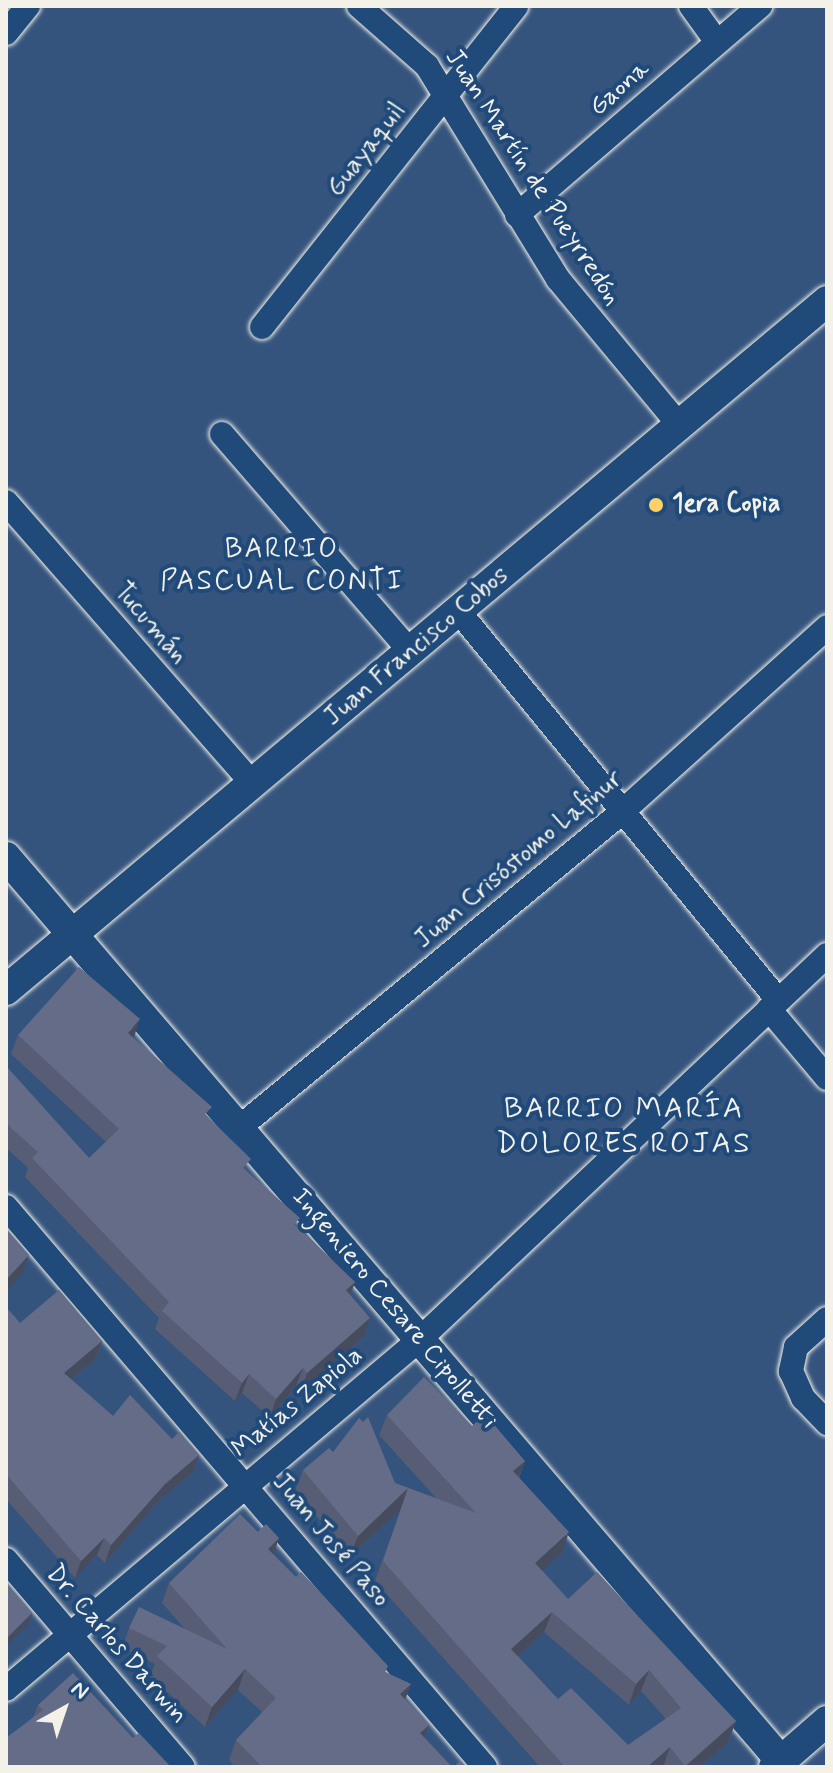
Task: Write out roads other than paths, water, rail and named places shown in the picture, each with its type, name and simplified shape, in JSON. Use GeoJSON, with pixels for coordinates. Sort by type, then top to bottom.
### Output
{"type":"FeatureCollection","features":[{"type":"Feature","properties":{"kind":"street"},"geometry":{"type":"LineString","coordinates":[[6,33],[28,6]]}},
{"type":"Feature","properties":{"kind":"street","name":"Juan Martín de Pueyrredón"},"geometry":{"type":"LineString","coordinates":[[359,6],[414,52],[446,96],[558,279],[680,426]]}},
{"type":"Feature","properties":{"kind":"street","name":"Guayaquil"},"geometry":{"type":"LineString","coordinates":[[262,327],[516,6]]}},
{"type":"Feature","properties":{"kind":"street"},"geometry":{"type":"LineString","coordinates":[[691,6],[717,42]]}},
{"type":"Feature","properties":{"kind":"street","name":"Gaona"},"geometry":{"type":"LineString","coordinates":[[517,215],[760,6]]}},
{"type":"Feature","properties":{"kind":"street","name":"Juan Francisco Cobos"},"geometry":{"type":"LineString","coordinates":[[6,990],[827,301]]}},
{"type":"Feature","properties":{"kind":"street"},"geometry":{"type":"LineString","coordinates":[[222,434],[411,652]]}},
{"type":"Feature","properties":{"kind":"street","name":"Tucumán"},"geometry":{"type":"LineString","coordinates":[[6,502],[252,783]]}},
{"type":"Feature","properties":{"kind":"street"},"geometry":{"type":"LineString","coordinates":[[459,612],[623,811],[774,1004],[827,1078]]}},
{"type":"Feature","properties":{"kind":"street","name":"Juan Crisóstomo Lafinur"},"geometry":{"type":"LineString","coordinates":[[240,1127],[623,811],[827,627]]}},
{"type":"Feature","properties":{"kind":"street","name":"Ingeniero Cesare Cipolletti"},"geometry":{"type":"LineString","coordinates":[[6,857],[240,1127],[778,1764]]}},
{"type":"Feature","properties":{"kind":"street","name":"Matías Zapiola"},"geometry":{"type":"LineString","coordinates":[[6,1689],[244,1483],[419,1340],[827,955]]}},
{"type":"Feature","properties":{"kind":"street","name":"Juan José Paso"},"geometry":{"type":"LineString","coordinates":[[6,1207],[485,1767]]}},
{"type":"Feature","properties":{"kind":"street"},"geometry":{"type":"LineString","coordinates":[[827,1319],[796,1347],[791,1371],[803,1398],[827,1423]]}},
{"type":"Feature","properties":{"kind":"street","name":"Dr. Carlos Darwin"},"geometry":{"type":"LineString","coordinates":[[6,1560],[183,1767]]}},
{"type":"Feature","properties":{"kind":"street"},"geometry":{"type":"LineString","coordinates":[[778,1764],[827,1721]]}},
{"type":"Feature","properties":{"kind":"place","name":"1era Copia"},"geometry":{"type":"Point","coordinates":[656,505]}},
{"type":"Feature","properties":{"kind":"district","name":"BARRIO PASCUAL CONTI"},"geometry":{"type":"Point","coordinates":[282,566]}},
{"type":"Feature","properties":{"kind":"district","name":"BARRIO MARÍA DOLORES ROJAS"},"geometry":{"type":"Point","coordinates":[624,1126]}}]}
